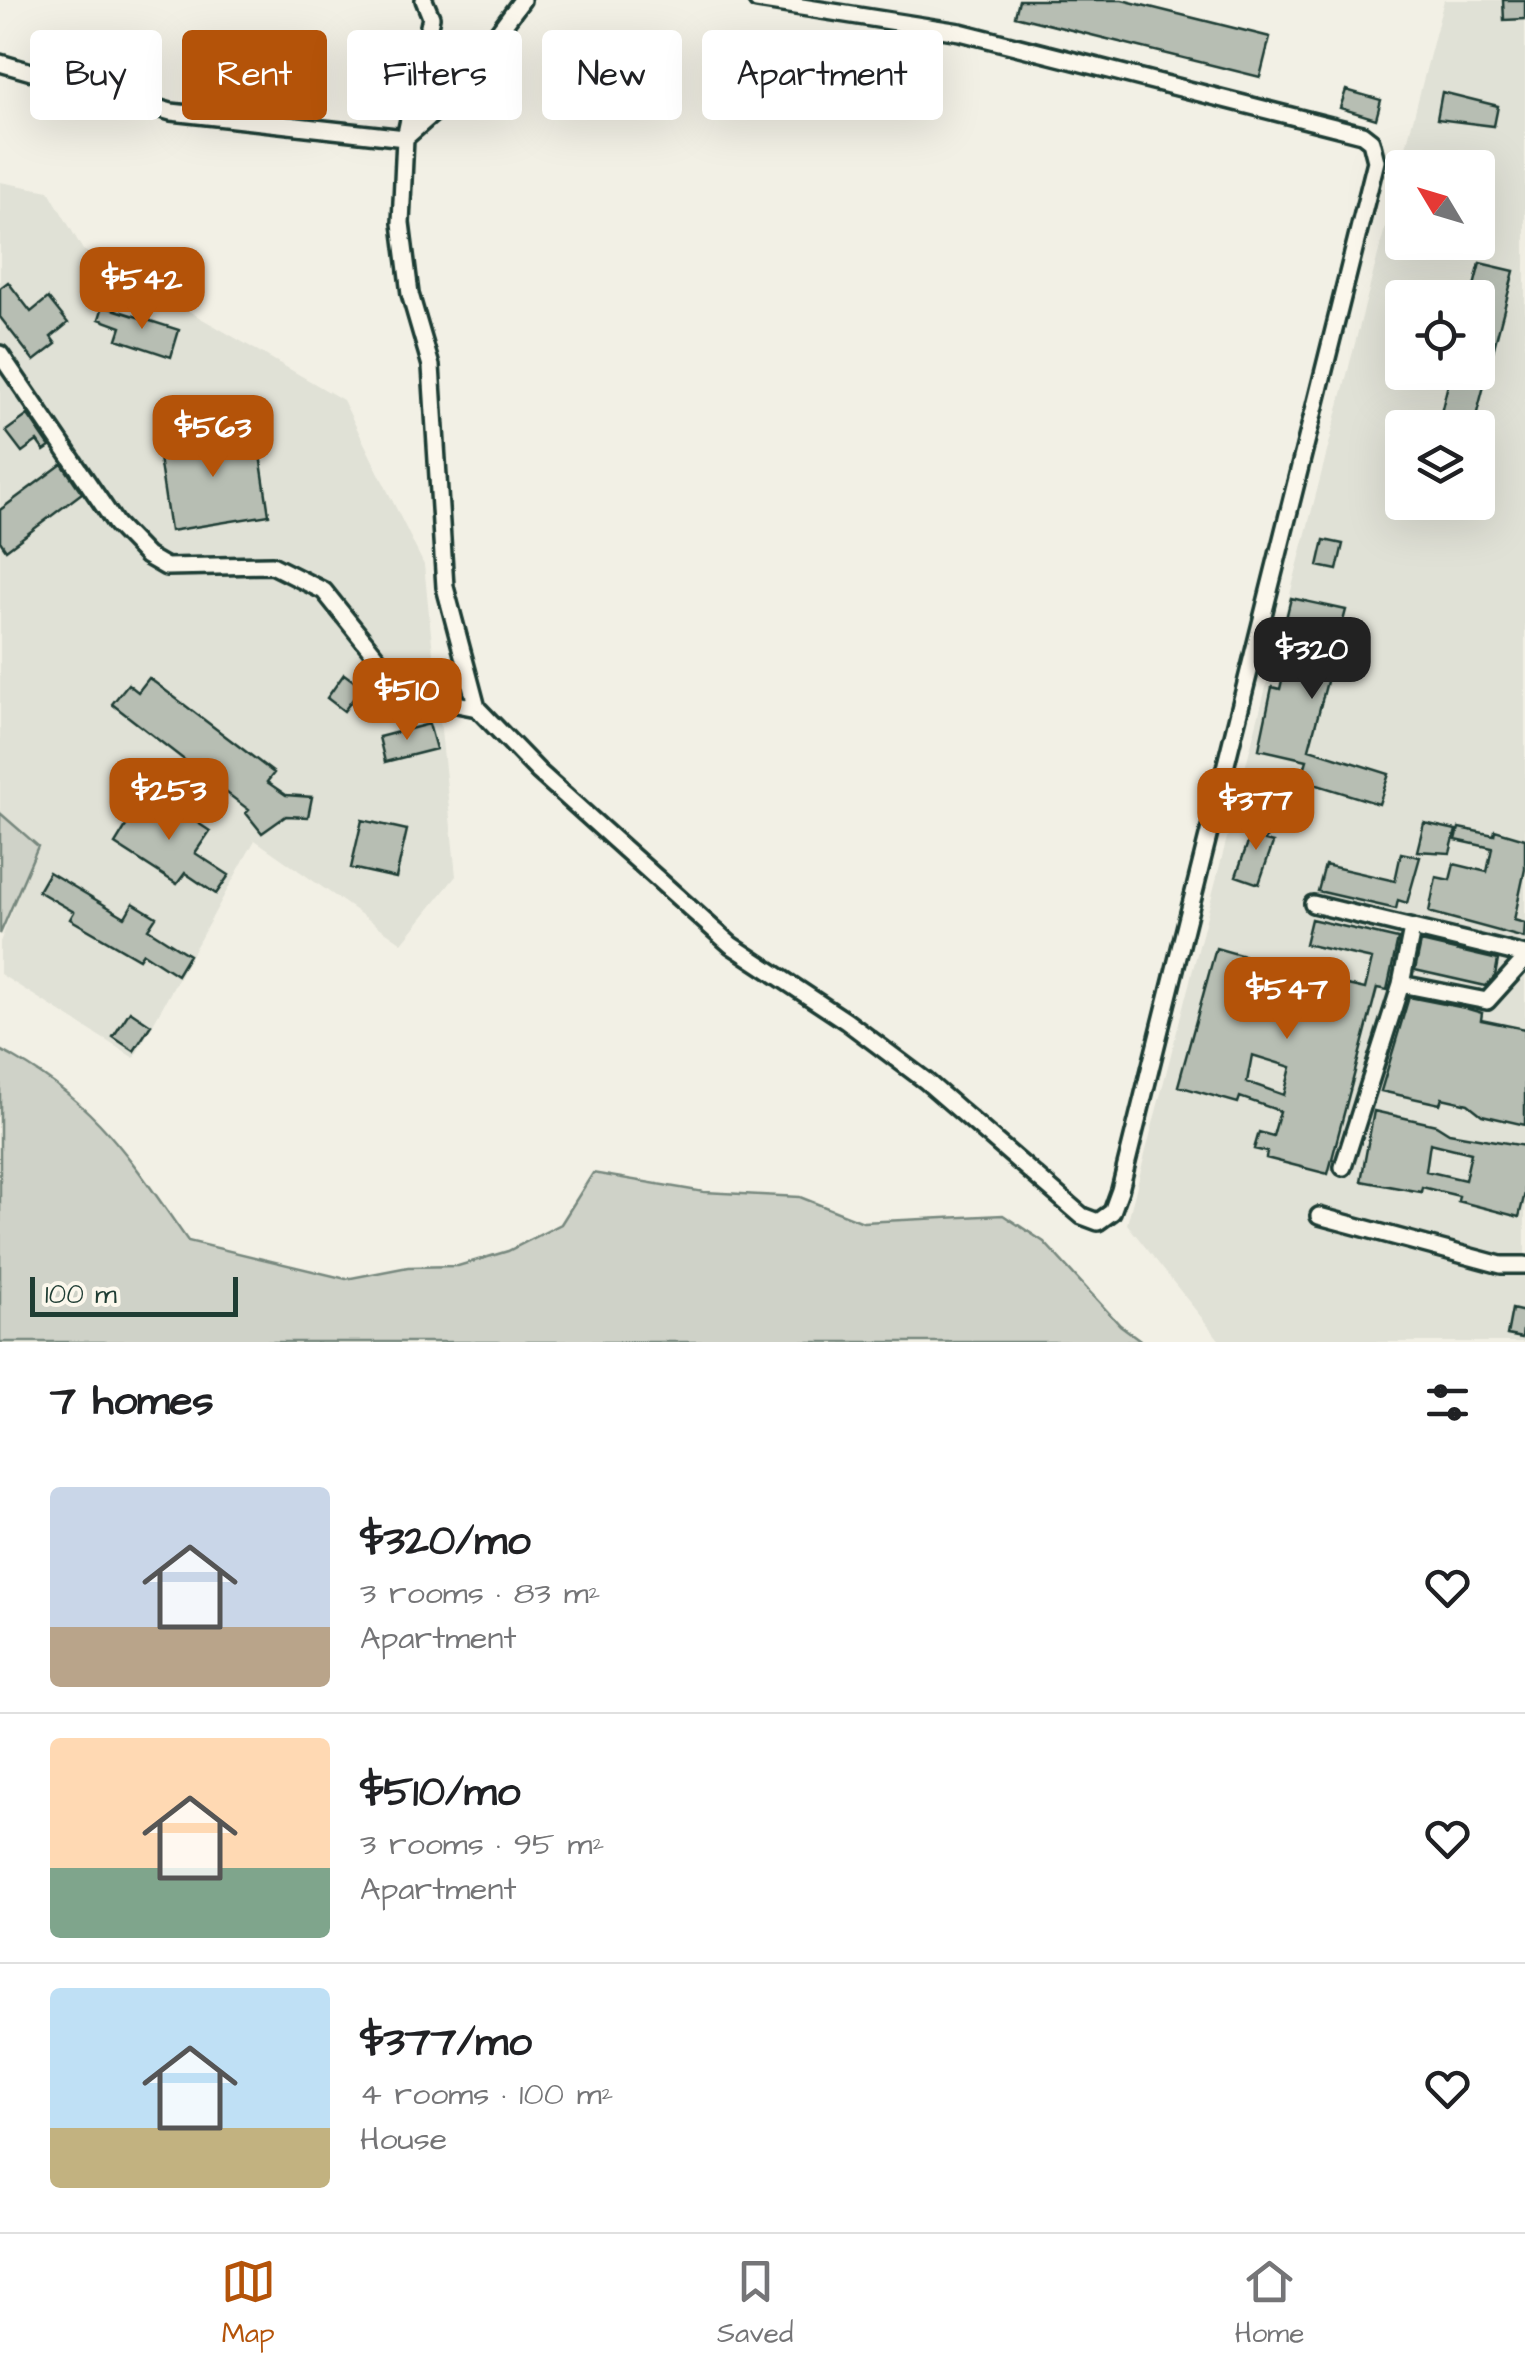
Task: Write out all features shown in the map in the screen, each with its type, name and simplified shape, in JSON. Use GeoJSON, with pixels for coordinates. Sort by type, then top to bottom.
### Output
{"type":"FeatureCollection","features":[{"type":"Feature","properties":{"kind":"street"},"geometry":{"type":"LineString","coordinates":[[424,0],[431,16],[406,138],[401,223],[410,294],[431,366],[445,586],[477,708],[539,772],[731,944],[846,1020],[926,1081],[1082,1216],[1098,1222],[1112,1212],[1337,328],[1376,161],[1375,150],[1362,134],[960,32],[757,0]]}},
{"type":"Feature","properties":{"kind":"street"},"geometry":{"type":"LineString","coordinates":[[0,63],[171,112],[406,138],[447,101],[522,0]]}},
{"type":"Feature","properties":{"kind":"street"},"geometry":{"type":"LineString","coordinates":[[0,354],[116,524],[147,556],[166,567],[243,562],[272,565],[303,578],[348,615],[395,680],[422,697],[477,708]]}},
{"type":"Feature","properties":{"kind":"street"},"geometry":{"type":"LineString","coordinates":[[1313,904],[1525,957],[1487,1001],[1401,984]]}},
{"type":"Feature","properties":{"kind":"street"},"geometry":{"type":"LineString","coordinates":[[1343,1167],[1401,984],[1412,928]]}},
{"type":"Feature","properties":{"kind":"street"},"geometry":{"type":"LineString","coordinates":[[1319,1216],[1501,1265],[1525,1266]]}},
{"type":"Feature","properties":{"kind":"shaded area"},"geometry":{"type":"Polygon","coordinates":[[[1444,0],[1525,0],[1525,1342],[1221,1342],[1127,1224],[1385,228],[1385,260],[1495,260],[1495,150],[1405,150],[1444,0]]]}},
{"type":"Feature","properties":{"kind":"shaded area"},"geometry":{"type":"Polygon","coordinates":[[[0,182],[49,191],[83,250],[343,400],[424,565],[456,876],[402,943],[255,840],[134,1058],[0,974],[0,942],[37,846],[0,813],[0,182]]]}},
{"type":"Feature","properties":{"kind":"shaded area"},"geometry":{"type":"Polygon","coordinates":[[[0,813],[38,846],[0,934],[0,813]]]}},
{"type":"Feature","properties":{"kind":"shaded area"},"geometry":{"type":"Polygon","coordinates":[[[0,1050],[61,1089],[108,1132],[188,1241],[346,1279],[408,1267],[458,1266],[508,1251],[561,1224],[593,1173],[704,1192],[800,1197],[863,1222],[1003,1215],[1044,1242],[1120,1325],[1143,1342],[0,1342],[0,1050]]]}},
{"type":"Feature","properties":{"kind":"building"},"geometry":{"type":"Polygon","coordinates":[[[1019,0],[1122,0],[1270,37],[1260,77],[1015,16],[1019,0]]]}},
{"type":"Feature","properties":{"kind":"building"},"geometry":{"type":"Polygon","coordinates":[[[1503,0],[1525,0],[1525,19],[1504,20],[1503,0]]]}},
{"type":"Feature","properties":{"kind":"building"},"geometry":{"type":"Polygon","coordinates":[[[1346,90],[1381,100],[1376,119],[1340,108],[1346,90]]]}},
{"type":"Feature","properties":{"kind":"building"},"geometry":{"type":"Polygon","coordinates":[[[1442,92],[1498,106],[1494,126],[1437,119],[1442,92]]]}},
{"type":"Feature","properties":{"kind":"building"},"geometry":{"type":"Polygon","coordinates":[[[1480,263],[1514,271],[1495,344],[1495,280],[1476,280],[1480,263]]]}},
{"type":"Feature","properties":{"kind":"building"},"geometry":{"type":"Polygon","coordinates":[[[8,282],[31,312],[48,298],[68,323],[51,337],[56,344],[34,361],[0,317],[0,288],[8,282]]]}},
{"type":"Feature","properties":{"kind":"building"},"geometry":{"type":"Polygon","coordinates":[[[103,306],[179,330],[171,357],[117,339],[121,327],[99,319],[103,306]]]}},
{"type":"Feature","properties":{"kind":"building"},"geometry":{"type":"Polygon","coordinates":[[[1447,390],[1483,390],[1478,410],[1442,410],[1447,390]]]}},
{"type":"Feature","properties":{"kind":"building"},"geometry":{"type":"Polygon","coordinates":[[[28,415],[50,447],[44,451],[37,441],[22,452],[6,431],[28,415]]]}},
{"type":"Feature","properties":{"kind":"building"},"geometry":{"type":"Polygon","coordinates":[[[256,428],[269,515],[170,531],[157,444],[256,428]]]}},
{"type":"Feature","properties":{"kind":"building"},"geometry":{"type":"Polygon","coordinates":[[[62,464],[82,493],[6,550],[0,541],[0,510],[62,464]]]}},
{"type":"Feature","properties":{"kind":"building"},"geometry":{"type":"Polygon","coordinates":[[[1324,540],[1343,544],[1337,570],[1318,566],[1324,540]]]}},
{"type":"Feature","properties":{"kind":"building"},"geometry":{"type":"Polygon","coordinates":[[[1291,598],[1346,610],[1309,749],[1389,774],[1379,804],[1301,780],[1307,760],[1259,749],[1272,687],[1280,689],[1288,654],[1278,652],[1291,598]]]}},
{"type":"Feature","properties":{"kind":"building"},"geometry":{"type":"Polygon","coordinates":[[[344,674],[362,687],[344,711],[327,698],[344,674]]]}},
{"type":"Feature","properties":{"kind":"building"},"geometry":{"type":"Polygon","coordinates":[[[149,678],[274,773],[267,782],[286,795],[312,797],[308,817],[286,816],[262,833],[246,813],[249,810],[112,704],[128,684],[138,692],[149,678]]]}},
{"type":"Feature","properties":{"kind":"building"},"geometry":{"type":"Polygon","coordinates":[[[429,724],[436,749],[385,762],[379,737],[429,724]]]}},
{"type":"Feature","properties":{"kind":"building"},"geometry":{"type":"Polygon","coordinates":[[[148,790],[210,831],[195,853],[229,875],[216,894],[185,873],[177,884],[115,844],[148,790]]]}},
{"type":"Feature","properties":{"kind":"building"},"geometry":{"type":"Polygon","coordinates":[[[1257,817],[1272,823],[1265,841],[1273,843],[1259,884],[1236,876],[1257,817]]]}},
{"type":"Feature","properties":{"kind":"building"},"geometry":{"type":"Polygon","coordinates":[[[362,820],[407,830],[396,878],[351,868],[362,820]]]}},
{"type":"Feature","properties":{"kind":"building"},"geometry":{"type":"Polygon","coordinates":[[[1424,823],[1456,830],[1450,853],[1417,851],[1424,823]]]}},
{"type":"Feature","properties":{"kind":"building"},"geometry":{"type":"Polygon","coordinates":[[[1459,828],[1494,835],[1495,830],[1525,839],[1525,869],[1514,920],[1525,923],[1524,938],[1429,912],[1436,877],[1450,880],[1454,864],[1487,872],[1492,848],[1456,840],[1459,828]]]}},
{"type":"Feature","properties":{"kind":"building"},"geometry":{"type":"Polygon","coordinates":[[[1401,853],[1420,857],[1407,903],[1398,900],[1396,909],[1318,891],[1325,865],[1395,881],[1401,853]]]}},
{"type":"Feature","properties":{"kind":"building"},"geometry":{"type":"Polygon","coordinates":[[[49,872],[125,917],[133,903],[156,917],[148,929],[189,955],[177,975],[143,953],[139,959],[70,919],[74,912],[38,891],[49,872]]]}},
{"type":"Feature","properties":{"kind":"building"},"geometry":{"type":"Polygon","coordinates":[[[1311,919],[1398,939],[1387,990],[1377,988],[1328,1174],[1266,1158],[1267,1152],[1254,1149],[1259,1132],[1273,1136],[1280,1111],[1240,1097],[1238,1103],[1178,1086],[1216,948],[1276,965],[1275,969],[1291,977],[1315,983],[1316,978],[1365,989],[1372,959],[1305,944],[1311,919]],[[1252,1055],[1247,1082],[1284,1095],[1291,1067],[1252,1055]]]}},
{"type":"Feature","properties":{"kind":"building"},"geometry":{"type":"Polygon","coordinates":[[[1421,942],[1498,960],[1495,976],[1486,986],[1415,970],[1421,942]]]}},
{"type":"Feature","properties":{"kind":"building"},"geometry":{"type":"Polygon","coordinates":[[[1409,997],[1465,1008],[1482,1013],[1481,1020],[1525,1029],[1525,1125],[1482,1115],[1468,1104],[1442,1098],[1440,1104],[1381,1091],[1409,997]]]}},
{"type":"Feature","properties":{"kind":"building"},"geometry":{"type":"Polygon","coordinates":[[[130,1011],[151,1025],[134,1051],[113,1037],[130,1011]]]}},
{"type":"Feature","properties":{"kind":"building"},"geometry":{"type":"Polygon","coordinates":[[[1374,1111],[1436,1125],[1449,1133],[1525,1146],[1525,1193],[1519,1217],[1422,1187],[1421,1192],[1361,1181],[1374,1111]],[[1430,1143],[1426,1171],[1465,1180],[1471,1153],[1430,1143]]]}},
{"type":"Feature","properties":{"kind":"building"},"geometry":{"type":"Polygon","coordinates":[[[1512,1309],[1525,1312],[1522,1338],[1507,1335],[1512,1309]]]}}]}
